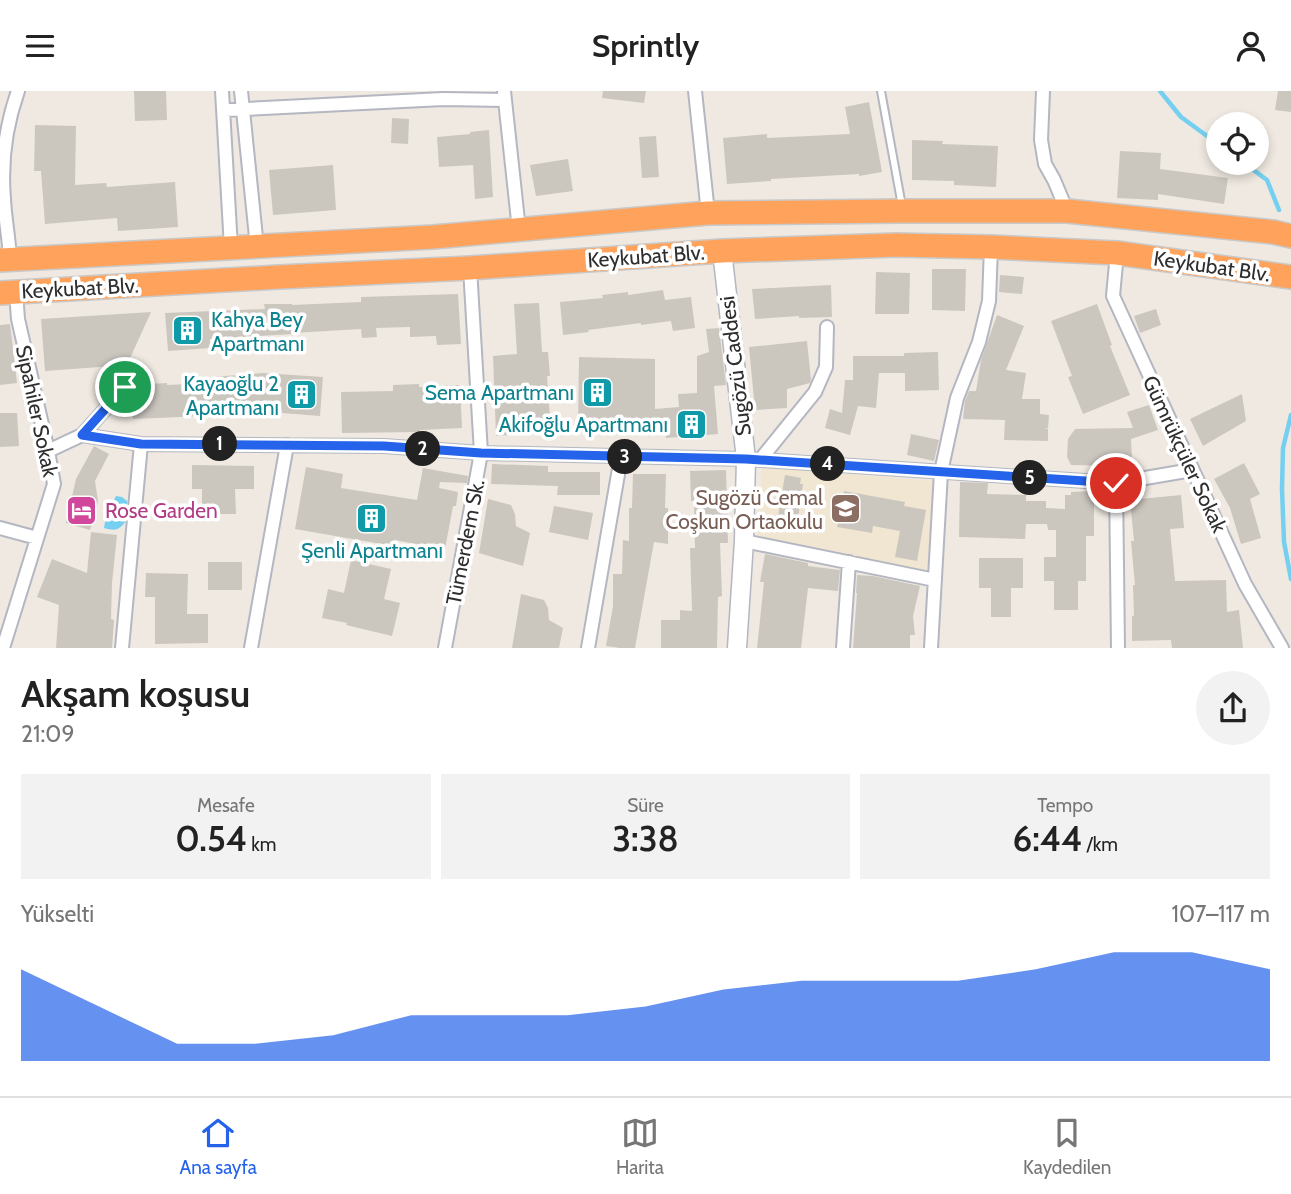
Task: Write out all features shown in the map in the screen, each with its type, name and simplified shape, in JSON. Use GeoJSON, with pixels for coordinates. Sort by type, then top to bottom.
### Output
{"type":"FeatureCollection","features":[{"type":"Feature","properties":{"kind":"highway","name":"Keykubat Blv."},"geometry":{"type":"LineString","coordinates":[[4,252],[257,247],[433,237],[708,213],[1067,212],[1291,236]]}},
{"type":"Feature","properties":{"kind":"highway","name":"Keykubat Blv."},"geometry":{"type":"LineString","coordinates":[[5,295],[722,251],[896,245],[1117,253],[1291,277]]}},
{"type":"Feature","properties":{"kind":"street"},"geometry":{"type":"LineString","coordinates":[[4,252],[5,115],[18,91]]}},
{"type":"Feature","properties":{"kind":"street"},"geometry":{"type":"LineString","coordinates":[[222,91],[231,248]]}},
{"type":"Feature","properties":{"kind":"street"},"geometry":{"type":"LineString","coordinates":[[240,91],[257,247]]}},
{"type":"Feature","properties":{"kind":"street"},"geometry":{"type":"LineString","coordinates":[[695,91],[708,213]]}},
{"type":"Feature","properties":{"kind":"street"},"geometry":{"type":"LineString","coordinates":[[1043,91],[1041,140],[1045,164],[1067,212]]}},
{"type":"Feature","properties":{"kind":"street"},"geometry":{"type":"LineString","coordinates":[[224,110],[505,95],[519,230]]}},
{"type":"Feature","properties":{"kind":"street"},"geometry":{"type":"LineString","coordinates":[[931,648],[941,472],[957,398],[979,342],[989,301],[991,247]]}},
{"type":"Feature","properties":{"kind":"street","name":"Sugözü Caddesi"},"geometry":{"type":"LineString","coordinates":[[722,251],[753,459],[737,648]]}},
{"type":"Feature","properties":{"kind":"street","name":"Gümrükçüler Sokak"},"geometry":{"type":"LineString","coordinates":[[1117,253],[1113,296],[1245,584],[1282,648]]}},
{"type":"Feature","properties":{"kind":"street","name":"Tümerdem Sk."},"geometry":{"type":"LineString","coordinates":[[445,648],[481,453],[470,268]]}},
{"type":"Feature","properties":{"kind":"street","name":"Sipahiler Sokak"},"geometry":{"type":"LineString","coordinates":[[3,648],[54,484],[18,319],[5,295]]}},
{"type":"Feature","properties":{"kind":"street"},"geometry":{"type":"LineString","coordinates":[[753,459],[815,392],[826,367],[827,327]]}},
{"type":"Feature","properties":{"kind":"street"},"geometry":{"type":"LineString","coordinates":[[48,451],[82,435],[121,391]]}},
{"type":"Feature","properties":{"kind":"street"},"geometry":{"type":"LineString","coordinates":[[82,435],[141,444],[384,446],[481,453],[753,459],[1116,483],[1192,470]]}},
{"type":"Feature","properties":{"kind":"street"},"geometry":{"type":"LineString","coordinates":[[122,648],[141,444]]}},
{"type":"Feature","properties":{"kind":"street"},"geometry":{"type":"LineString","coordinates":[[251,648],[287,445]]}},
{"type":"Feature","properties":{"kind":"street"},"geometry":{"type":"LineString","coordinates":[[589,648],[621,457]]}},
{"type":"Feature","properties":{"kind":"street"},"geometry":{"type":"LineString","coordinates":[[1116,483],[1118,648]]}},
{"type":"Feature","properties":{"kind":"street"},"geometry":{"type":"LineString","coordinates":[[0,528],[37,538]]}},
{"type":"Feature","properties":{"kind":"street"},"geometry":{"type":"LineString","coordinates":[[744,541],[935,580]]}},
{"type":"Feature","properties":{"kind":"street"},"geometry":{"type":"LineString","coordinates":[[843,648],[849,562]]}},
{"type":"Feature","properties":{"kind":"lane"},"geometry":{"type":"LineString","coordinates":[[881,91],[902,211]]}},
{"type":"Feature","properties":{"kind":"lane"},"geometry":{"type":"LineString","coordinates":[[104,388],[121,391]]}},
{"type":"Feature","properties":{"kind":"shaded area","name":"Sugözü Cemal Coşkun Ortaokulu"},"geometry":{"type":"Polygon","coordinates":[[[762,467],[933,481],[932,544],[925,571],[758,537],[762,467]]]}},
{"type":"Feature","properties":{"kind":"water"},"geometry":{"type":"Polygon","coordinates":[[[116,496],[127,501],[128,518],[118,529],[104,528],[106,516],[116,496]]]}},
{"type":"Feature","properties":{"kind":"building"},"geometry":{"type":"Polygon","coordinates":[[[134,91],[166,91],[167,120],[135,121],[134,91]]]}},
{"type":"Feature","properties":{"kind":"building"},"geometry":{"type":"Polygon","coordinates":[[[603,91],[646,91],[644,103],[602,98],[603,91]]]}},
{"type":"Feature","properties":{"kind":"building"},"geometry":{"type":"Polygon","coordinates":[[[1278,91],[1291,91],[1291,112],[1275,110],[1278,91]]]}},
{"type":"Feature","properties":{"kind":"building"},"geometry":{"type":"Polygon","coordinates":[[[869,102],[882,172],[859,176],[771,179],[727,184],[723,138],[767,134],[767,138],[850,134],[845,107],[869,102]]]}},
{"type":"Feature","properties":{"kind":"building"},"geometry":{"type":"Polygon","coordinates":[[[392,118],[409,119],[408,144],[391,143],[392,118]]]}},
{"type":"Feature","properties":{"kind":"building"},"geometry":{"type":"Polygon","coordinates":[[[35,125],[76,126],[75,185],[106,183],[107,187],[175,182],[178,227],[118,231],[117,218],[45,224],[41,171],[34,171],[35,125]]]}},
{"type":"Feature","properties":{"kind":"building"},"geometry":{"type":"Polygon","coordinates":[[[489,130],[493,197],[475,199],[473,165],[439,167],[437,137],[489,130]]]}},
{"type":"Feature","properties":{"kind":"building"},"geometry":{"type":"Polygon","coordinates":[[[656,136],[659,177],[642,178],[639,137],[656,136]]]}},
{"type":"Feature","properties":{"kind":"building"},"geometry":{"type":"Polygon","coordinates":[[[912,140],[998,146],[996,187],[954,185],[954,181],[912,180],[912,140]]]}},
{"type":"Feature","properties":{"kind":"building"},"geometry":{"type":"Polygon","coordinates":[[[1120,151],[1161,153],[1160,169],[1228,178],[1224,204],[1158,194],[1158,200],[1117,198],[1120,151]]]}},
{"type":"Feature","properties":{"kind":"building"},"geometry":{"type":"Polygon","coordinates":[[[568,159],[573,191],[536,196],[530,165],[568,159]]]}},
{"type":"Feature","properties":{"kind":"building"},"geometry":{"type":"Polygon","coordinates":[[[333,165],[336,210],[273,215],[269,170],[333,165]]]}},
{"type":"Feature","properties":{"kind":"building"},"geometry":{"type":"Polygon","coordinates":[[[932,269],[966,269],[965,311],[932,310],[932,269]]]}},
{"type":"Feature","properties":{"kind":"building"},"geometry":{"type":"Polygon","coordinates":[[[876,272],[910,273],[909,314],[875,314],[876,272]]]}},
{"type":"Feature","properties":{"kind":"building"},"geometry":{"type":"Polygon","coordinates":[[[1000,275],[1024,277],[1022,294],[999,292],[1000,275]]]}},
{"type":"Feature","properties":{"kind":"building"},"geometry":{"type":"Polygon","coordinates":[[[831,285],[832,317],[755,319],[752,289],[831,285]]]}},
{"type":"Feature","properties":{"kind":"building"},"geometry":{"type":"Polygon","coordinates":[[[663,290],[665,300],[691,297],[695,328],[673,331],[671,321],[563,335],[560,302],[663,290]]]}},
{"type":"Feature","properties":{"kind":"building"},"geometry":{"type":"Polygon","coordinates":[[[458,294],[461,344],[437,345],[436,336],[410,337],[410,327],[376,328],[377,337],[362,338],[361,329],[210,339],[210,348],[168,351],[165,313],[265,309],[264,304],[361,302],[361,297],[458,294]]]}},
{"type":"Feature","properties":{"kind":"building"},"geometry":{"type":"Polygon","coordinates":[[[539,303],[542,352],[548,352],[551,432],[496,436],[493,356],[517,354],[514,304],[539,303]]]}},
{"type":"Feature","properties":{"kind":"building"},"geometry":{"type":"Polygon","coordinates":[[[1097,304],[1130,395],[1083,414],[1068,377],[1072,376],[1051,321],[1097,304]]]}},
{"type":"Feature","properties":{"kind":"building"},"geometry":{"type":"Polygon","coordinates":[[[1156,309],[1161,325],[1140,333],[1134,316],[1156,309]]]}},
{"type":"Feature","properties":{"kind":"building"},"geometry":{"type":"Polygon","coordinates":[[[151,312],[127,365],[45,371],[41,319],[151,312]]]}},
{"type":"Feature","properties":{"kind":"building"},"geometry":{"type":"Polygon","coordinates":[[[997,315],[1024,326],[1006,370],[1026,373],[1022,399],[1040,399],[1040,414],[1049,415],[1048,428],[1045,429],[1048,429],[1048,441],[1004,440],[1005,420],[963,419],[965,401],[969,391],[976,391],[981,360],[997,315]]]}},
{"type":"Feature","properties":{"kind":"building"},"geometry":{"type":"Polygon","coordinates":[[[10,324],[17,383],[0,385],[0,325],[10,324]]]}},
{"type":"Feature","properties":{"kind":"building"},"geometry":{"type":"Polygon","coordinates":[[[719,328],[726,385],[714,386],[718,434],[666,438],[665,424],[614,424],[614,428],[578,427],[579,357],[655,359],[655,409],[679,407],[678,394],[697,393],[697,356],[709,352],[706,329],[719,328]]]}},
{"type":"Feature","properties":{"kind":"building"},"geometry":{"type":"Polygon","coordinates":[[[807,341],[810,383],[787,389],[787,408],[755,410],[749,347],[807,341]]]}},
{"type":"Feature","properties":{"kind":"building"},"geometry":{"type":"Polygon","coordinates":[[[938,352],[939,390],[905,391],[905,373],[879,373],[876,408],[858,406],[850,435],[825,428],[830,409],[842,413],[845,380],[853,380],[853,356],[904,356],[904,353],[938,352]]]}},
{"type":"Feature","properties":{"kind":"building"},"geometry":{"type":"Polygon","coordinates":[[[263,373],[323,377],[320,416],[282,413],[282,410],[251,414],[133,419],[133,385],[214,383],[213,377],[263,373]]]}},
{"type":"Feature","properties":{"kind":"building"},"geometry":{"type":"Polygon","coordinates":[[[419,384],[419,387],[460,385],[462,428],[420,432],[342,433],[341,392],[393,391],[393,385],[419,384]]]}},
{"type":"Feature","properties":{"kind":"building"},"geometry":{"type":"Polygon","coordinates":[[[1242,394],[1246,421],[1203,446],[1190,419],[1242,394]]]}},
{"type":"Feature","properties":{"kind":"building"},"geometry":{"type":"Polygon","coordinates":[[[1149,405],[1158,430],[1131,439],[1132,458],[1126,466],[1071,465],[1067,457],[1068,439],[1075,429],[1133,428],[1127,412],[1149,405]]]}},
{"type":"Feature","properties":{"kind":"building"},"geometry":{"type":"Polygon","coordinates":[[[0,413],[17,413],[19,446],[0,447],[0,413]]]}},
{"type":"Feature","properties":{"kind":"building"},"geometry":{"type":"Polygon","coordinates":[[[911,434],[939,440],[934,461],[907,455],[911,434]]]}},
{"type":"Feature","properties":{"kind":"building"},"geometry":{"type":"Polygon","coordinates":[[[94,446],[109,454],[95,481],[98,501],[90,530],[66,523],[76,479],[94,446]]]}},
{"type":"Feature","properties":{"kind":"building"},"geometry":{"type":"Polygon","coordinates":[[[1244,463],[1260,494],[1250,499],[1261,538],[1241,544],[1230,508],[1214,479],[1244,463]]]}},
{"type":"Feature","properties":{"kind":"building"},"geometry":{"type":"Polygon","coordinates":[[[492,464],[548,466],[548,472],[600,472],[600,495],[557,495],[558,486],[491,484],[492,464]]]}},
{"type":"Feature","properties":{"kind":"building"},"geometry":{"type":"Polygon","coordinates":[[[192,465],[254,466],[254,489],[235,489],[236,514],[208,514],[208,508],[202,508],[202,489],[192,489],[192,465]]]}},
{"type":"Feature","properties":{"kind":"building"},"geometry":{"type":"Polygon","coordinates":[[[306,467],[343,474],[341,488],[417,500],[423,468],[468,476],[467,483],[440,482],[439,488],[458,492],[445,549],[394,540],[393,546],[295,529],[306,467]]]}},
{"type":"Feature","properties":{"kind":"building"},"geometry":{"type":"Polygon","coordinates":[[[726,470],[728,543],[720,543],[722,596],[718,597],[717,648],[661,648],[661,620],[680,620],[680,610],[692,611],[690,548],[695,548],[690,471],[726,470]]]}},
{"type":"Feature","properties":{"kind":"building"},"geometry":{"type":"Polygon","coordinates":[[[633,474],[666,474],[668,544],[654,542],[635,648],[620,648],[606,646],[613,606],[613,574],[622,574],[623,540],[629,541],[633,474]]]}},
{"type":"Feature","properties":{"kind":"building"},"geometry":{"type":"Polygon","coordinates":[[[785,475],[801,478],[800,484],[803,484],[796,532],[776,529],[785,475]]]}},
{"type":"Feature","properties":{"kind":"building"},"geometry":{"type":"Polygon","coordinates":[[[960,482],[988,483],[987,494],[1026,495],[1026,501],[1046,501],[1046,508],[1065,509],[1065,495],[1071,495],[1071,492],[1094,491],[1094,536],[1086,536],[1086,581],[1078,581],[1078,610],[1054,610],[1054,581],[1044,581],[1044,557],[1056,557],[1056,530],[1048,530],[1047,524],[1026,524],[1025,539],[959,537],[960,482]]]}},
{"type":"Feature","properties":{"kind":"building"},"geometry":{"type":"Polygon","coordinates":[[[844,491],[905,502],[904,506],[926,510],[917,561],[895,557],[900,531],[873,526],[872,533],[837,527],[844,491]]]}},
{"type":"Feature","properties":{"kind":"building"},"geometry":{"type":"Polygon","coordinates":[[[1181,495],[1184,528],[1170,529],[1175,581],[1226,580],[1227,612],[1239,610],[1243,648],[1172,648],[1171,640],[1132,641],[1135,585],[1130,500],[1181,495]]]}},
{"type":"Feature","properties":{"kind":"building"},"geometry":{"type":"Polygon","coordinates":[[[488,499],[511,505],[516,526],[530,533],[523,566],[479,553],[488,499]]]}},
{"type":"Feature","properties":{"kind":"building"},"geometry":{"type":"Polygon","coordinates":[[[554,506],[593,513],[588,540],[549,532],[554,506]]]}},
{"type":"Feature","properties":{"kind":"building"},"geometry":{"type":"Polygon","coordinates":[[[91,532],[117,535],[112,583],[112,648],[56,648],[59,605],[37,597],[52,559],[87,573],[91,532]]]}},
{"type":"Feature","properties":{"kind":"building"},"geometry":{"type":"Polygon","coordinates":[[[765,554],[808,563],[808,566],[840,570],[838,591],[808,588],[801,648],[757,648],[764,582],[760,582],[765,554]]]}},
{"type":"Feature","properties":{"kind":"building"},"geometry":{"type":"Polygon","coordinates":[[[979,558],[1023,558],[1023,588],[1011,588],[1011,617],[991,617],[991,588],[979,588],[979,558]]]}},
{"type":"Feature","properties":{"kind":"building"},"geometry":{"type":"Polygon","coordinates":[[[351,560],[391,569],[384,599],[400,603],[392,636],[322,618],[328,589],[344,593],[351,560]]]}},
{"type":"Feature","properties":{"kind":"building"},"geometry":{"type":"Polygon","coordinates":[[[208,562],[242,562],[242,590],[208,590],[208,562]]]}},
{"type":"Feature","properties":{"kind":"building"},"geometry":{"type":"Polygon","coordinates":[[[146,573],[188,574],[187,614],[208,614],[208,643],[155,644],[155,597],[145,597],[146,573]]]}},
{"type":"Feature","properties":{"kind":"building"},"geometry":{"type":"Polygon","coordinates":[[[857,575],[920,586],[913,616],[915,635],[910,635],[910,648],[853,648],[857,575]]]}},
{"type":"Feature","properties":{"kind":"building"},"geometry":{"type":"Polygon","coordinates":[[[521,594],[544,600],[549,620],[563,628],[559,648],[512,648],[521,594]]]}},
{"type":"Feature","properties":{"kind":"waterway"},"geometry":{"type":"LineString","coordinates":[[1160,91],[1181,117],[1206,135]]}},
{"type":"Feature","properties":{"kind":"waterway"},"geometry":{"type":"LineString","coordinates":[[1260,175],[1267,180],[1279,210]]}},
{"type":"Feature","properties":{"kind":"waterway"},"geometry":{"type":"LineString","coordinates":[[1291,415],[1283,448],[1282,489],[1284,542],[1291,579]]}},
{"type":"Feature","properties":{"kind":"place","name":"Kahya Bey Apartmanı"},"geometry":{"type":"Point","coordinates":[188,331]}},
{"type":"Feature","properties":{"kind":"place","name":"Sema Apartmanı"},"geometry":{"type":"Point","coordinates":[597,392]}},
{"type":"Feature","properties":{"kind":"place","name":"Kayaoğlu 2 Apartmanı"},"geometry":{"type":"Point","coordinates":[302,395]}},
{"type":"Feature","properties":{"kind":"place","name":"Akifoğlu Apartmanı"},"geometry":{"type":"Point","coordinates":[691,424]}},
{"type":"Feature","properties":{"kind":"place","name":"Sugözü Cemal Coşkun Ortaokulu"},"geometry":{"type":"Point","coordinates":[846,509]}},
{"type":"Feature","properties":{"kind":"place","name":"Rose Garden"},"geometry":{"type":"Point","coordinates":[82,510]}},
{"type":"Feature","properties":{"kind":"place","name":"Şenli Apartmanı"},"geometry":{"type":"Point","coordinates":[372,518]}},
{"type":"Feature","properties":{"kind":"route"},"geometry":{"type":"LineString","coordinates":[[125,387],[82,435],[141,444],[384,446],[481,453],[746,459],[1116,483]]}}]}
